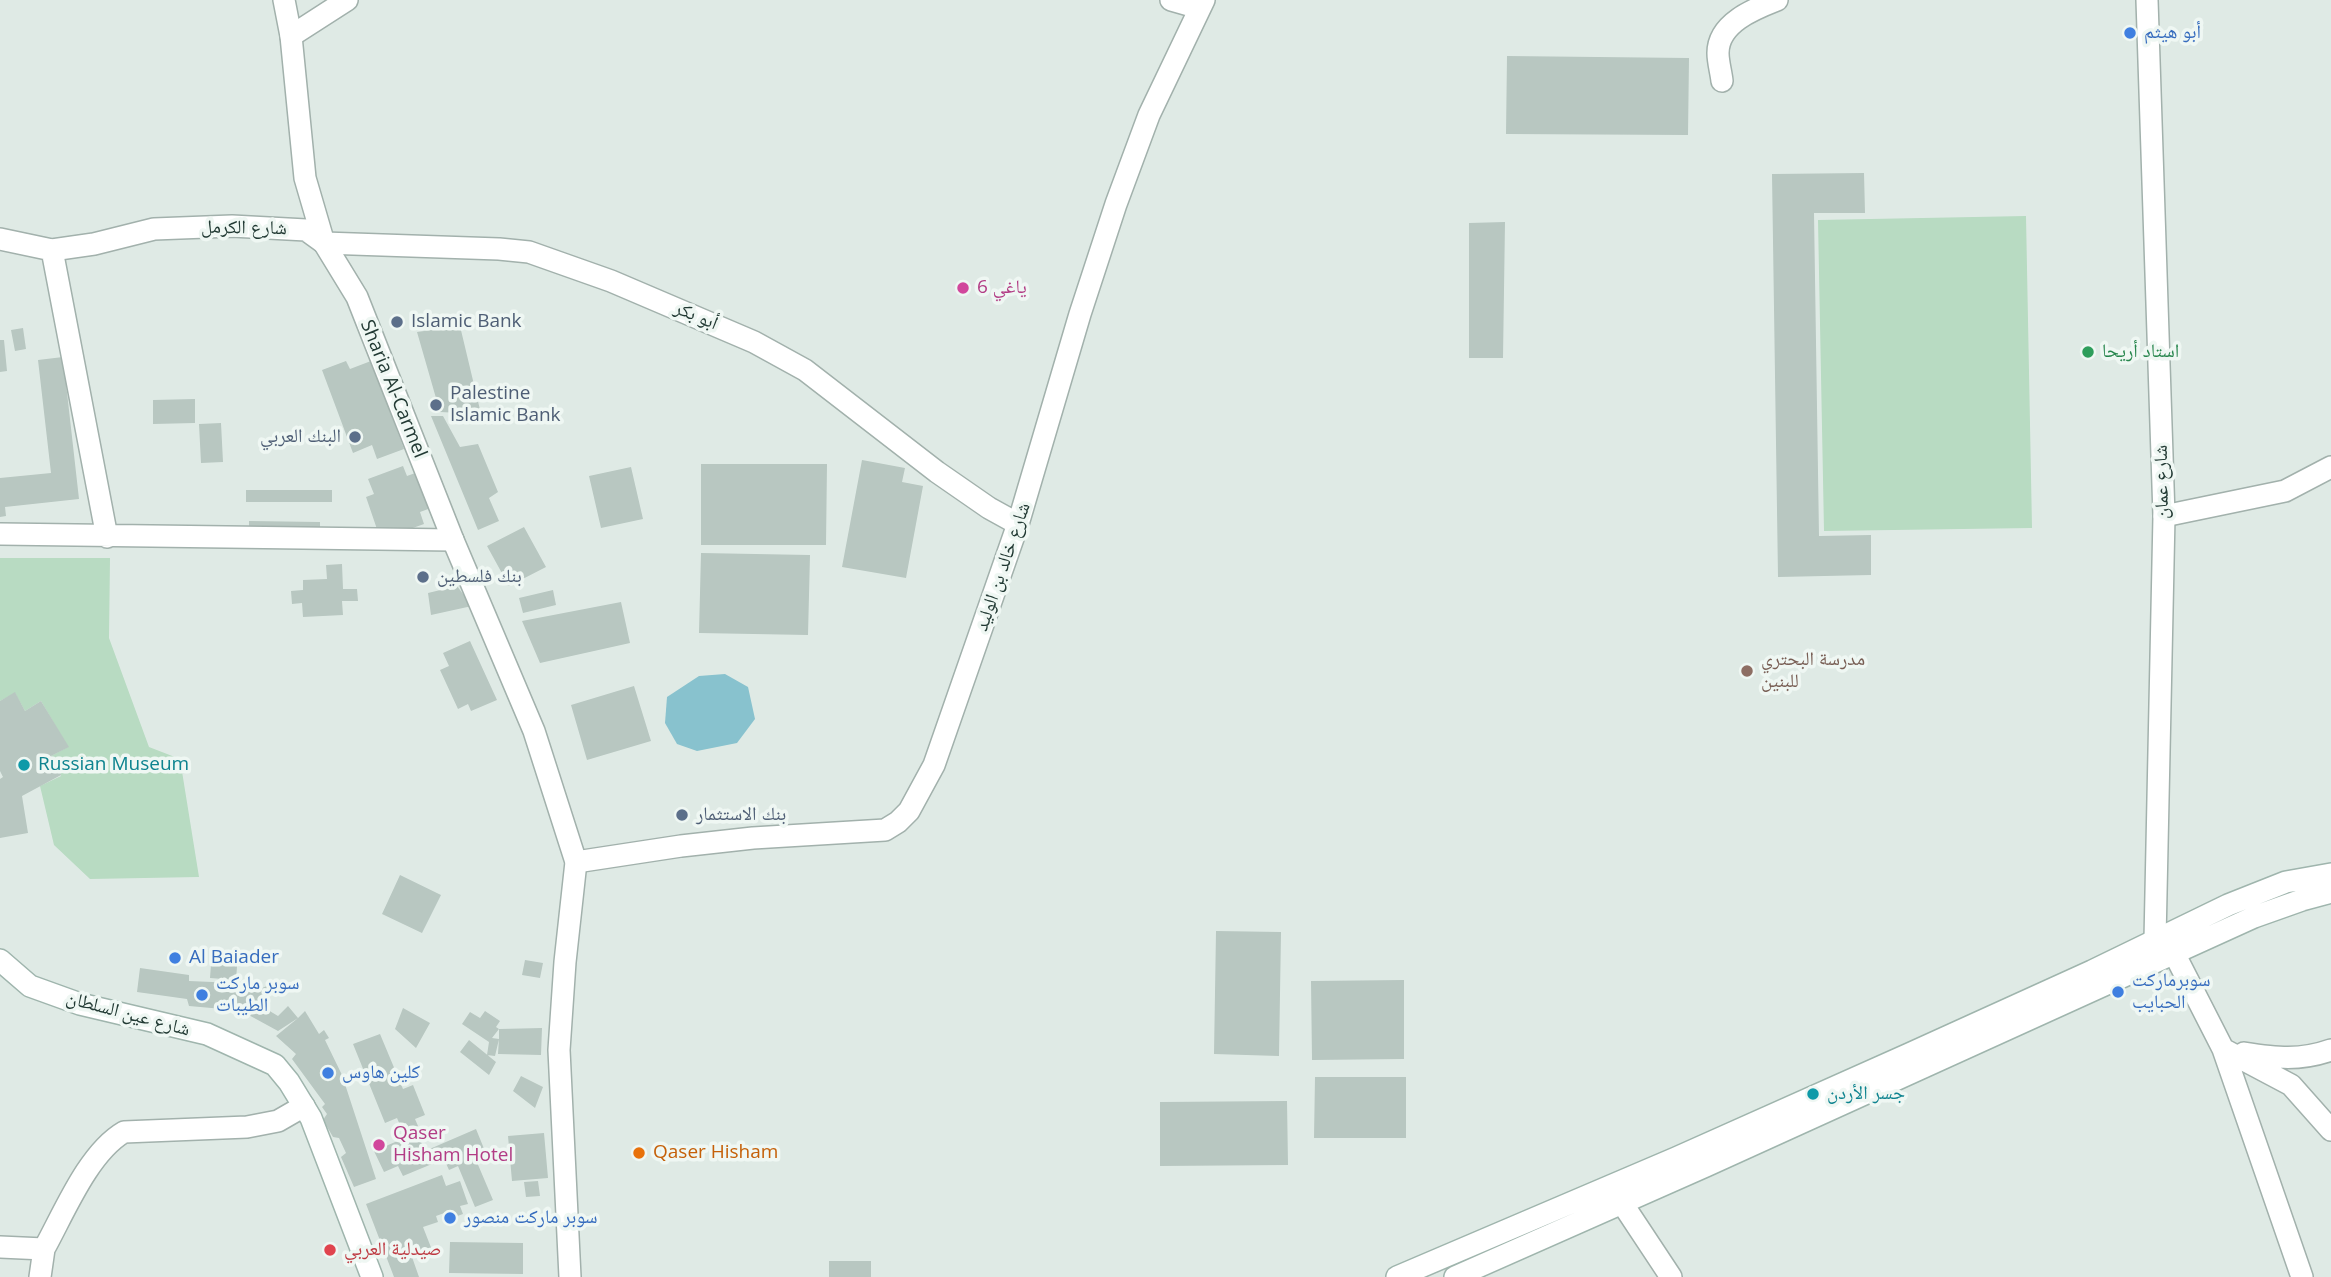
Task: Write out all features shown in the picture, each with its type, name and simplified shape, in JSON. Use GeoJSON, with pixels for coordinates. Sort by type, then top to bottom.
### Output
{"type":"FeatureCollection","features":[{"type":"Feature","properties":{"kind":"street","name":"شارع الكرمل"},"geometry":{"type":"LineString","coordinates":[[284,0],[291,36],[306,178],[324,243]]}},
{"type":"Feature","properties":{"kind":"street"},"geometry":{"type":"LineString","coordinates":[[291,36],[347,0]]}},
{"type":"Feature","properties":{"kind":"street"},"geometry":{"type":"LineString","coordinates":[[1171,0],[1201,4]]}},
{"type":"Feature","properties":{"kind":"street"},"geometry":{"type":"LineString","coordinates":[[1721,81],[1718,51],[1723,34],[1730,25],[1747,13],[1777,0]]}},
{"type":"Feature","properties":{"kind":"street","name":"شارع عمان"},"geometry":{"type":"LineString","coordinates":[[2147,0],[2164,516],[2155,940]]}},
{"type":"Feature","properties":{"kind":"street","name":"شارع خالد بن الوليد"},"geometry":{"type":"LineString","coordinates":[[576,862],[753,838],[885,830],[909,811],[934,765],[1018,524],[1080,314],[1116,204],[1149,115],[1201,4]]}},
{"type":"Feature","properties":{"kind":"street","name":"شارع الكرمل"},"geometry":{"type":"LineString","coordinates":[[0,239],[52,250],[94,244],[154,229],[232,226],[306,230],[324,243]]}},
{"type":"Feature","properties":{"kind":"street","name":"أبو بكر"},"geometry":{"type":"LineString","coordinates":[[324,243],[529,252],[611,281],[754,342],[805,370],[937,472],[989,508],[1018,524]]}},
{"type":"Feature","properties":{"kind":"street","name":"Sharia Al-Carmel"},"geometry":{"type":"LineString","coordinates":[[324,243],[357,297],[453,540],[534,731],[576,862]]}},
{"type":"Feature","properties":{"kind":"street"},"geometry":{"type":"LineString","coordinates":[[52,250],[107,537]]}},
{"type":"Feature","properties":{"kind":"street"},"geometry":{"type":"LineString","coordinates":[[2164,516],[2285,491],[2331,467]]}},
{"type":"Feature","properties":{"kind":"street"},"geometry":{"type":"LineString","coordinates":[[0,534],[453,540]]}},
{"type":"Feature","properties":{"kind":"street"},"geometry":{"type":"LineString","coordinates":[[570,1277],[559,1050],[576,862]]}},
{"type":"Feature","properties":{"kind":"street"},"geometry":{"type":"LineString","coordinates":[[1397,1277],[1897,1060],[2228,905],[2286,882],[2331,874]]}},
{"type":"Feature","properties":{"kind":"street"},"geometry":{"type":"LineString","coordinates":[[1455,1277],[2254,917],[2331,892]]}},
{"type":"Feature","properties":{"kind":"street"},"geometry":{"type":"LineString","coordinates":[[2155,940],[2174,953],[2223,1049],[2302,1277]]}},
{"type":"Feature","properties":{"kind":"street","name":"شارع عين السلطان"},"geometry":{"type":"LineString","coordinates":[[0,960],[30,986],[80,1004],[207,1034],[262,1058],[275,1065],[304,1106]]}},
{"type":"Feature","properties":{"kind":"street"},"geometry":{"type":"LineString","coordinates":[[2223,1049],[2274,1058],[2310,1058],[2331,1050]]}},
{"type":"Feature","properties":{"kind":"street"},"geometry":{"type":"LineString","coordinates":[[2223,1049],[2291,1085],[2331,1130]]}},
{"type":"Feature","properties":{"kind":"street"},"geometry":{"type":"LineString","coordinates":[[40,1277],[44,1249],[94,1160],[111,1140],[124,1132],[247,1127],[278,1121],[304,1106],[372,1277]]}},
{"type":"Feature","properties":{"kind":"street"},"geometry":{"type":"LineString","coordinates":[[1622,1203],[1671,1277]]}},
{"type":"Feature","properties":{"kind":"street"},"geometry":{"type":"LineString","coordinates":[[0,1247],[44,1249]]}},
{"type":"Feature","properties":{"kind":"green space"},"geometry":{"type":"Polygon","coordinates":[[[2026,216],[2032,528],[1824,531],[1818,220],[2026,216]]]}},
{"type":"Feature","properties":{"kind":"green space"},"geometry":{"type":"Polygon","coordinates":[[[0,558],[110,558],[109,638],[149,747],[180,759],[199,877],[90,879],[54,845],[40,786],[61,776],[51,756],[68,747],[41,701],[25,711],[15,693],[0,701],[0,558]]]}},
{"type":"Feature","properties":{"kind":"water"},"geometry":{"type":"Polygon","coordinates":[[[725,674],[748,687],[755,719],[737,743],[697,751],[677,744],[665,723],[667,697],[699,676],[725,674]]]}},
{"type":"Feature","properties":{"kind":"building"},"geometry":{"type":"Polygon","coordinates":[[[1507,56],[1689,58],[1688,135],[1506,134],[1507,56]]]}},
{"type":"Feature","properties":{"kind":"building"},"geometry":{"type":"Polygon","coordinates":[[[1864,173],[1865,213],[1814,213],[1819,536],[1871,535],[1871,575],[1778,577],[1772,174],[1864,173]]]}},
{"type":"Feature","properties":{"kind":"building"},"geometry":{"type":"Polygon","coordinates":[[[1505,222],[1503,358],[1469,358],[1469,223],[1505,222]]]}},
{"type":"Feature","properties":{"kind":"building"},"geometry":{"type":"Polygon","coordinates":[[[460,326],[481,414],[440,412],[417,332],[460,326]]]}},
{"type":"Feature","properties":{"kind":"building"},"geometry":{"type":"Polygon","coordinates":[[[23,328],[26,349],[15,351],[11,330],[23,328]]]}},
{"type":"Feature","properties":{"kind":"building"},"geometry":{"type":"Polygon","coordinates":[[[0,340],[4,340],[7,371],[0,372],[0,340]]]}},
{"type":"Feature","properties":{"kind":"building"},"geometry":{"type":"Polygon","coordinates":[[[63,357],[79,499],[5,507],[6,516],[0,517],[0,478],[51,473],[38,360],[63,357]]]}},
{"type":"Feature","properties":{"kind":"building"},"geometry":{"type":"Polygon","coordinates":[[[346,361],[350,369],[371,361],[404,449],[377,459],[372,445],[353,453],[322,370],[346,361]]]}},
{"type":"Feature","properties":{"kind":"building"},"geometry":{"type":"Polygon","coordinates":[[[195,399],[195,423],[153,424],[153,400],[195,399]]]}},
{"type":"Feature","properties":{"kind":"building"},"geometry":{"type":"Polygon","coordinates":[[[431,416],[443,416],[460,447],[478,444],[498,492],[489,498],[499,521],[478,530],[431,416]]]}},
{"type":"Feature","properties":{"kind":"building"},"geometry":{"type":"Polygon","coordinates":[[[221,423],[223,462],[201,463],[199,424],[221,423]]]}},
{"type":"Feature","properties":{"kind":"building"},"geometry":{"type":"Polygon","coordinates":[[[862,460],[905,468],[902,482],[923,486],[906,578],[842,567],[862,460]]]}},
{"type":"Feature","properties":{"kind":"building"},"geometry":{"type":"Polygon","coordinates":[[[701,464],[827,464],[826,545],[701,545],[701,464]]]}},
{"type":"Feature","properties":{"kind":"building"},"geometry":{"type":"Polygon","coordinates":[[[403,466],[407,476],[418,472],[431,508],[420,512],[424,524],[396,534],[379,535],[366,497],[374,494],[368,479],[403,466]]]}},
{"type":"Feature","properties":{"kind":"building"},"geometry":{"type":"Polygon","coordinates":[[[631,467],[643,519],[601,528],[589,476],[631,467]]]}},
{"type":"Feature","properties":{"kind":"building"},"geometry":{"type":"Polygon","coordinates":[[[246,490],[332,490],[332,502],[246,502],[246,490]]]}},
{"type":"Feature","properties":{"kind":"building"},"geometry":{"type":"Polygon","coordinates":[[[249,521],[320,522],[320,532],[249,531],[249,521]]]}},
{"type":"Feature","properties":{"kind":"building"},"geometry":{"type":"Polygon","coordinates":[[[524,527],[546,567],[509,586],[487,546],[524,527]]]}},
{"type":"Feature","properties":{"kind":"building"},"geometry":{"type":"Polygon","coordinates":[[[701,553],[810,555],[808,635],[699,633],[701,553]]]}},
{"type":"Feature","properties":{"kind":"building"},"geometry":{"type":"Polygon","coordinates":[[[342,564],[343,589],[357,589],[358,601],[342,601],[343,615],[303,617],[302,603],[292,604],[291,591],[303,590],[303,580],[327,579],[326,565],[342,564]]]}},
{"type":"Feature","properties":{"kind":"building"},"geometry":{"type":"Polygon","coordinates":[[[457,586],[472,606],[431,615],[428,593],[457,586]]]}},
{"type":"Feature","properties":{"kind":"building"},"geometry":{"type":"Polygon","coordinates":[[[553,590],[556,605],[523,613],[519,598],[553,590]]]}},
{"type":"Feature","properties":{"kind":"building"},"geometry":{"type":"Polygon","coordinates":[[[621,602],[630,643],[540,663],[522,621],[621,602]]]}},
{"type":"Feature","properties":{"kind":"building"},"geometry":{"type":"Polygon","coordinates":[[[470,641],[497,700],[471,711],[468,704],[458,709],[440,670],[449,666],[443,653],[470,641]]]}},
{"type":"Feature","properties":{"kind":"building"},"geometry":{"type":"Polygon","coordinates":[[[634,686],[651,741],[587,760],[571,705],[634,686]]]}},
{"type":"Feature","properties":{"kind":"building"},"geometry":{"type":"Polygon","coordinates":[[[15,692],[25,711],[41,701],[69,747],[51,756],[61,775],[22,796],[28,833],[0,838],[0,779],[3,777],[0,771],[0,701],[15,692]]]}},
{"type":"Feature","properties":{"kind":"building"},"geometry":{"type":"Polygon","coordinates":[[[400,875],[441,895],[422,933],[382,914],[400,875]]]}},
{"type":"Feature","properties":{"kind":"building"},"geometry":{"type":"Polygon","coordinates":[[[1216,931],[1281,932],[1279,1056],[1214,1054],[1216,931]]]}},
{"type":"Feature","properties":{"kind":"building"},"geometry":{"type":"Polygon","coordinates":[[[212,951],[238,953],[236,980],[210,978],[212,951]]]}},
{"type":"Feature","properties":{"kind":"building"},"geometry":{"type":"Polygon","coordinates":[[[525,960],[543,963],[540,978],[522,975],[525,960]]]}},
{"type":"Feature","properties":{"kind":"building"},"geometry":{"type":"Polygon","coordinates":[[[140,968],[189,975],[189,981],[236,983],[235,991],[257,990],[267,986],[263,1007],[278,1016],[288,1006],[298,1018],[278,1031],[234,1007],[234,1010],[189,1006],[187,999],[137,992],[140,968]]]}},
{"type":"Feature","properties":{"kind":"building"},"geometry":{"type":"Polygon","coordinates":[[[1404,980],[1404,1059],[1312,1060],[1311,981],[1404,980]]]}},
{"type":"Feature","properties":{"kind":"building"},"geometry":{"type":"Polygon","coordinates":[[[403,1008],[430,1023],[416,1048],[395,1029],[403,1008]]]}},
{"type":"Feature","properties":{"kind":"building"},"geometry":{"type":"Polygon","coordinates":[[[305,1011],[319,1034],[324,1030],[329,1038],[325,1040],[342,1075],[376,1179],[354,1187],[341,1157],[346,1153],[339,1138],[333,1137],[323,1120],[327,1114],[322,1107],[325,1104],[292,1059],[296,1054],[276,1036],[305,1011]]]}},
{"type":"Feature","properties":{"kind":"building"},"geometry":{"type":"Polygon","coordinates":[[[485,1011],[500,1021],[496,1027],[499,1029],[492,1038],[499,1039],[495,1056],[487,1055],[489,1042],[462,1024],[470,1012],[480,1018],[485,1011]]]}},
{"type":"Feature","properties":{"kind":"building"},"geometry":{"type":"Polygon","coordinates":[[[542,1028],[541,1055],[498,1054],[499,1029],[542,1028]]]}},
{"type":"Feature","properties":{"kind":"building"},"geometry":{"type":"Polygon","coordinates":[[[380,1034],[403,1089],[413,1085],[425,1115],[415,1119],[418,1126],[409,1130],[406,1123],[400,1125],[397,1118],[385,1123],[353,1044],[380,1034]]]}},
{"type":"Feature","properties":{"kind":"building"},"geometry":{"type":"Polygon","coordinates":[[[469,1040],[496,1062],[489,1075],[460,1052],[469,1040]]]}},
{"type":"Feature","properties":{"kind":"building"},"geometry":{"type":"Polygon","coordinates":[[[521,1076],[543,1087],[535,1108],[513,1091],[521,1076]]]}},
{"type":"Feature","properties":{"kind":"building"},"geometry":{"type":"Polygon","coordinates":[[[1315,1077],[1406,1077],[1406,1138],[1314,1138],[1315,1077]]]}},
{"type":"Feature","properties":{"kind":"building"},"geometry":{"type":"Polygon","coordinates":[[[1287,1101],[1288,1165],[1160,1166],[1160,1102],[1287,1101]]]}},
{"type":"Feature","properties":{"kind":"building"},"geometry":{"type":"Polygon","coordinates":[[[476,1129],[487,1156],[476,1160],[493,1200],[475,1207],[458,1166],[449,1170],[444,1159],[403,1176],[398,1166],[384,1172],[374,1151],[407,1137],[409,1141],[419,1137],[425,1151],[476,1129]]]}},
{"type":"Feature","properties":{"kind":"building"},"geometry":{"type":"Polygon","coordinates":[[[544,1133],[548,1178],[512,1181],[508,1136],[544,1133]]]}},
{"type":"Feature","properties":{"kind":"building"},"geometry":{"type":"Polygon","coordinates":[[[442,1175],[446,1186],[460,1181],[468,1204],[460,1206],[463,1214],[449,1219],[447,1212],[436,1216],[438,1222],[423,1227],[432,1250],[412,1257],[419,1277],[394,1277],[366,1204],[442,1175]]]}},
{"type":"Feature","properties":{"kind":"building"},"geometry":{"type":"Polygon","coordinates":[[[538,1181],[540,1196],[526,1197],[524,1182],[538,1181]]]}},
{"type":"Feature","properties":{"kind":"building"},"geometry":{"type":"Polygon","coordinates":[[[450,1242],[523,1243],[523,1274],[449,1273],[450,1242]]]}},
{"type":"Feature","properties":{"kind":"building"},"geometry":{"type":"Polygon","coordinates":[[[829,1261],[871,1261],[871,1277],[829,1277],[829,1261]]]}},
{"type":"Feature","properties":{"kind":"place","name":"أبو هيثم"},"geometry":{"type":"Point","coordinates":[2130,33]}},
{"type":"Feature","properties":{"kind":"place","name":"ياغي 6"},"geometry":{"type":"Point","coordinates":[963,288]}},
{"type":"Feature","properties":{"kind":"place","name":"Islamic Bank"},"geometry":{"type":"Point","coordinates":[397,322]}},
{"type":"Feature","properties":{"kind":"place","name":"استاد أريحا"},"geometry":{"type":"Point","coordinates":[2088,352]}},
{"type":"Feature","properties":{"kind":"place","name":"Palestine Islamic Bank"},"geometry":{"type":"Point","coordinates":[436,405]}},
{"type":"Feature","properties":{"kind":"place","name":"البنك العربي"},"geometry":{"type":"Point","coordinates":[355,437]}},
{"type":"Feature","properties":{"kind":"place","name":"بنك فلسطين"},"geometry":{"type":"Point","coordinates":[423,577]}},
{"type":"Feature","properties":{"kind":"place","name":"مدرسة البحتري للبنين"},"geometry":{"type":"Point","coordinates":[1747,671]}},
{"type":"Feature","properties":{"kind":"place","name":"Russian Museum"},"geometry":{"type":"Point","coordinates":[24,765]}},
{"type":"Feature","properties":{"kind":"place","name":"بنك الاستثمار"},"geometry":{"type":"Point","coordinates":[682,815]}},
{"type":"Feature","properties":{"kind":"place","name":"Al Baiader"},"geometry":{"type":"Point","coordinates":[175,958]}},
{"type":"Feature","properties":{"kind":"place","name":"سوبرماركت الحبايب"},"geometry":{"type":"Point","coordinates":[2118,992]}},
{"type":"Feature","properties":{"kind":"place","name":"سوبر ماركت الطيبات"},"geometry":{"type":"Point","coordinates":[202,995]}},
{"type":"Feature","properties":{"kind":"place","name":"كلين هاوس"},"geometry":{"type":"Point","coordinates":[328,1073]}},
{"type":"Feature","properties":{"kind":"place","name":"جسر الأردن"},"geometry":{"type":"Point","coordinates":[1813,1094]}},
{"type":"Feature","properties":{"kind":"place","name":"Qaser Hisham Hotel"},"geometry":{"type":"Point","coordinates":[379,1145]}},
{"type":"Feature","properties":{"kind":"place","name":"Qaser Hisham"},"geometry":{"type":"Point","coordinates":[639,1153]}},
{"type":"Feature","properties":{"kind":"place","name":"سوبر ماركت منصور"},"geometry":{"type":"Point","coordinates":[450,1218]}},
{"type":"Feature","properties":{"kind":"place","name":"صيدلية العربي"},"geometry":{"type":"Point","coordinates":[330,1250]}}]}
